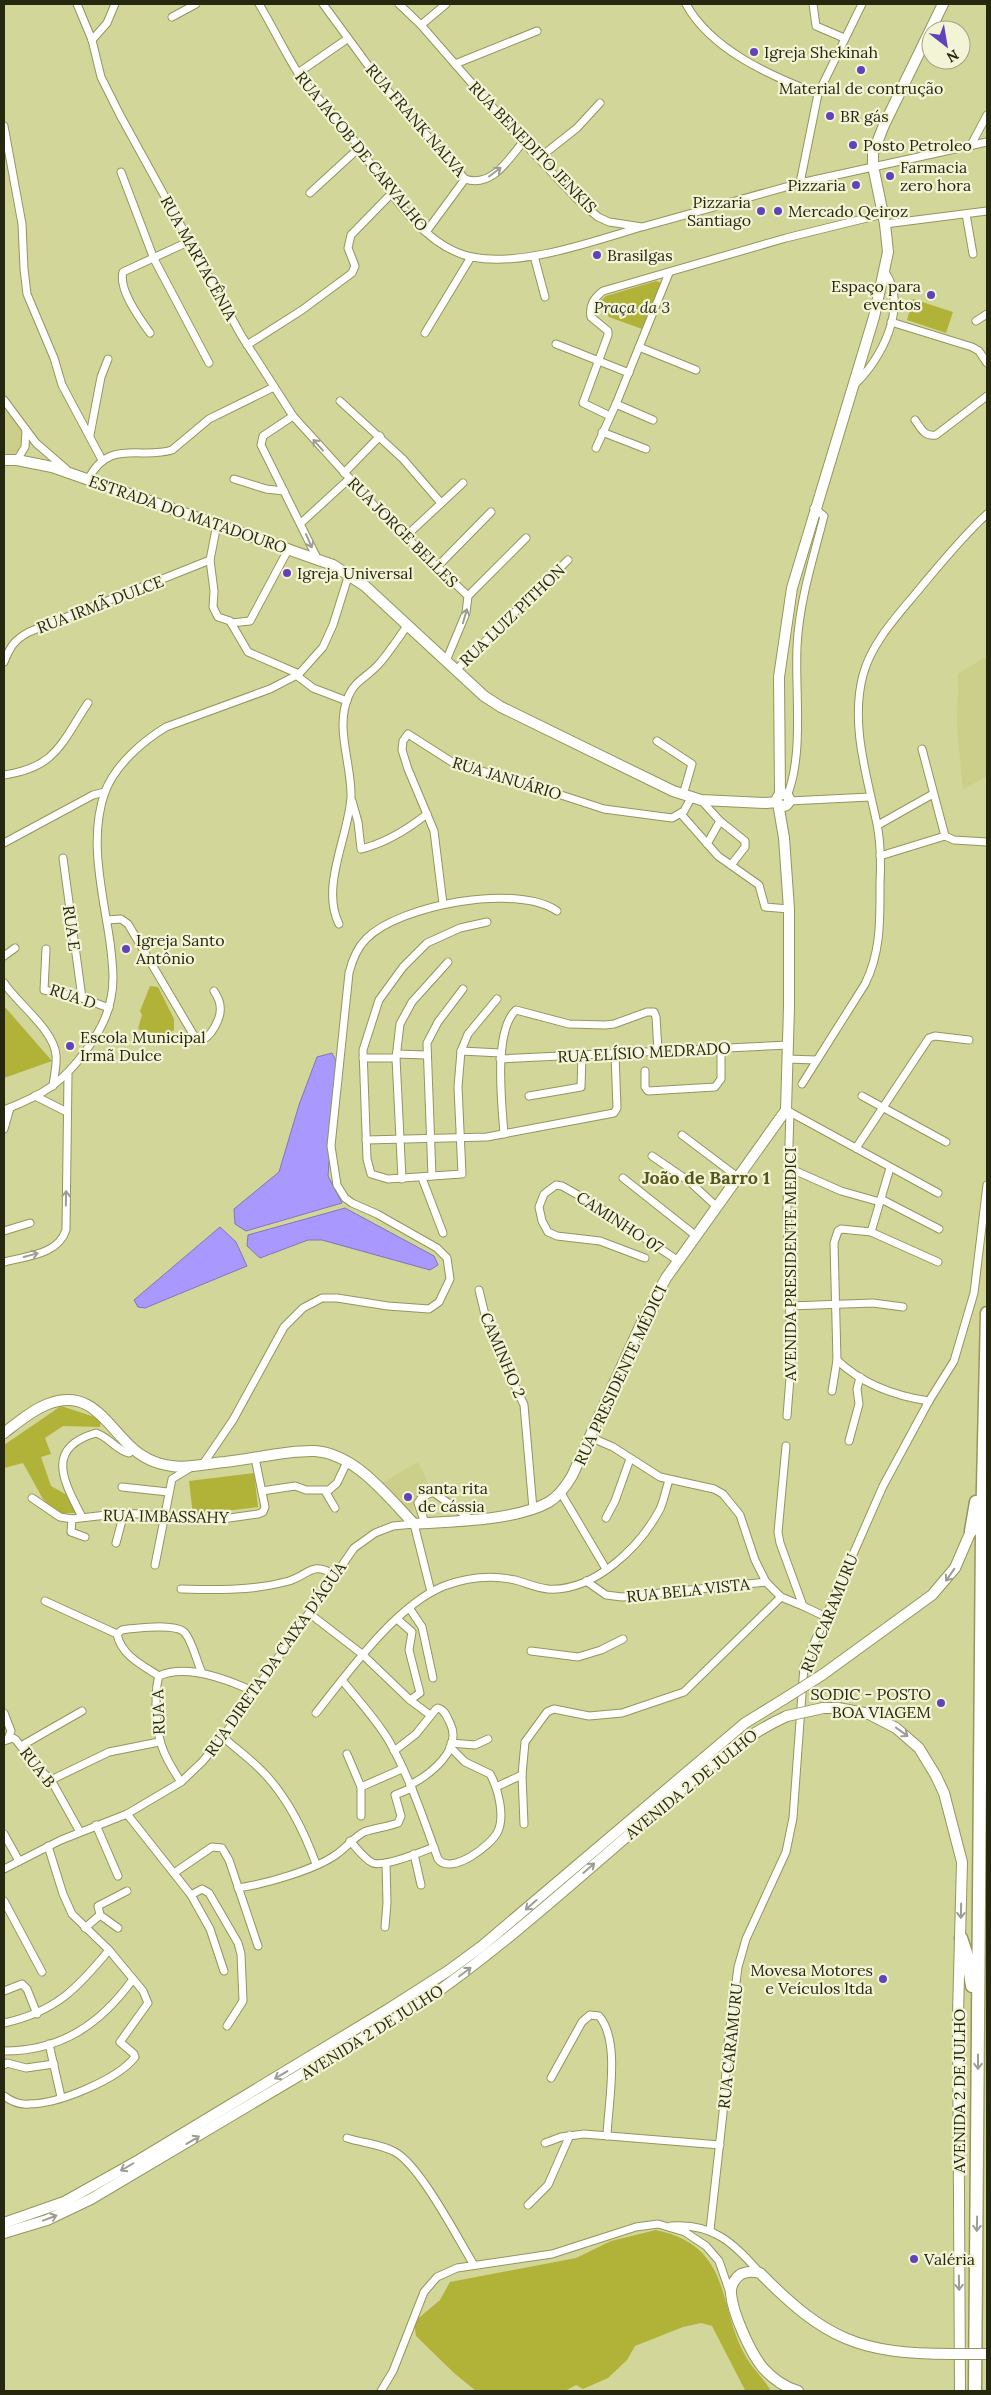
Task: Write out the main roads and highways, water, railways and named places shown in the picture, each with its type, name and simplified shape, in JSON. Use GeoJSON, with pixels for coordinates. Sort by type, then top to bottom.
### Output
{"type":"FeatureCollection","features":[{"type":"Feature","properties":{"kind":"highway"},"geometry":{"type":"LineString","coordinates":[[975,2391],[987,1313]]}},
{"type":"Feature","properties":{"kind":"highway"},"geometry":{"type":"LineString","coordinates":[[971,1531],[976,1507],[979,1376],[985,1358]]}},
{"type":"Feature","properties":{"kind":"highway"},"geometry":{"type":"LineString","coordinates":[[961,1938],[970,1969],[978,2031]]}},
{"type":"Feature","properties":{"kind":"main road"},"geometry":{"type":"LineString","coordinates":[[783,799],[780,763],[779,677],[784,631],[792,588],[814,508],[873,319],[888,252],[884,219],[873,166],[873,153],[884,124],[943,4]]}},
{"type":"Feature","properties":{"kind":"main road","name":"ESTRADA DO MATADOURO"},"geometry":{"type":"LineString","coordinates":[[4,460],[17,460],[73,474],[317,558],[366,586],[484,696],[515,715],[692,798],[749,801],[766,804],[783,799]]}},
{"type":"Feature","properties":{"kind":"main road","name":"RUA PRESIDENTE MÉDICI"},"geometry":{"type":"LineString","coordinates":[[4,1433],[47,1404],[61,1400],[78,1402],[98,1410],[134,1449],[148,1459],[174,1467],[317,1452],[347,1462],[420,1523],[472,1520],[533,1509],[549,1502],[561,1493],[572,1476],[642,1322],[677,1260],[788,1111],[789,909],[783,799]]}},
{"type":"Feature","properties":{"kind":"main road","name":"AVENIDA 2 DE JULHO"},"geometry":{"type":"LineString","coordinates":[[4,2223],[44,2210],[87,2190],[312,2057],[448,1971],[496,1935],[745,1723],[822,1675],[932,1595],[955,1568],[971,1531]]}},
{"type":"Feature","properties":{"kind":"main road","name":"AVENIDA 2 DE JULHO"},"geometry":{"type":"LineString","coordinates":[[4,2233],[47,2220],[91,2200],[423,2002],[514,1934],[725,1754],[763,1727],[787,1716],[823,1708],[854,1710],[883,1720],[910,1738],[927,1759],[946,1800],[962,1862],[958,2014],[959,2390]]}},
{"type":"Feature","properties":{"kind":"main road"},"geometry":{"type":"LineString","coordinates":[[798,2391],[775,2380],[750,2348],[730,2293],[738,2276],[748,2271],[760,2273],[805,2316],[819,2326],[850,2341],[888,2351],[987,2354]]}},
{"type":"Feature","properties":{"kind":"place","name":"Igreja Shekinah"},"geometry":{"type":"Point","coordinates":[754,52]}},
{"type":"Feature","properties":{"kind":"place","name":"Material de contrução"},"geometry":{"type":"Point","coordinates":[861,70]}},
{"type":"Feature","properties":{"kind":"place","name":"BR gás"},"geometry":{"type":"Point","coordinates":[830,116]}},
{"type":"Feature","properties":{"kind":"place","name":"Posto Petroleo"},"geometry":{"type":"Point","coordinates":[853,145]}},
{"type":"Feature","properties":{"kind":"place","name":"Farmacia zero hora"},"geometry":{"type":"Point","coordinates":[890,176]}},
{"type":"Feature","properties":{"kind":"place","name":"Pizzaria"},"geometry":{"type":"Point","coordinates":[856,185]}},
{"type":"Feature","properties":{"kind":"place","name":"Pizzaria Santiago"},"geometry":{"type":"Point","coordinates":[761,211]}},
{"type":"Feature","properties":{"kind":"place","name":"Mercado Qeiroz"},"geometry":{"type":"Point","coordinates":[778,211]}},
{"type":"Feature","properties":{"kind":"place","name":"Brasilgas"},"geometry":{"type":"Point","coordinates":[597,255]}},
{"type":"Feature","properties":{"kind":"place","name":"Espaço para eventos"},"geometry":{"type":"Point","coordinates":[931,295]}},
{"type":"Feature","properties":{"kind":"place","name":"Igreja Universal"},"geometry":{"type":"Point","coordinates":[287,573]}},
{"type":"Feature","properties":{"kind":"place","name":"Igreja Santo Antônio"},"geometry":{"type":"Point","coordinates":[126,949]}},
{"type":"Feature","properties":{"kind":"place","name":"Escola Municipal Irmã Dulce"},"geometry":{"type":"Point","coordinates":[70,1046]}},
{"type":"Feature","properties":{"kind":"place","name":"santa rita de cássia"},"geometry":{"type":"Point","coordinates":[408,1497]}},
{"type":"Feature","properties":{"kind":"place","name":"SODIC - POSTO BOA VIAGEM"},"geometry":{"type":"Point","coordinates":[941,1703]}},
{"type":"Feature","properties":{"kind":"place","name":"Movesa Motores e Veículos ltda"},"geometry":{"type":"Point","coordinates":[883,1979]}},
{"type":"Feature","properties":{"kind":"place","name":"Valéria"},"geometry":{"type":"Point","coordinates":[914,2259]}},
{"type":"Feature","properties":{"kind":"district","name":"João de Barro 1"},"geometry":{"type":"Point","coordinates":[706,1178]}},
{"type":"Feature","properties":{"kind":"park label","name":"Praça da 3"},"geometry":{"type":"Point","coordinates":[632,307]}}]}
